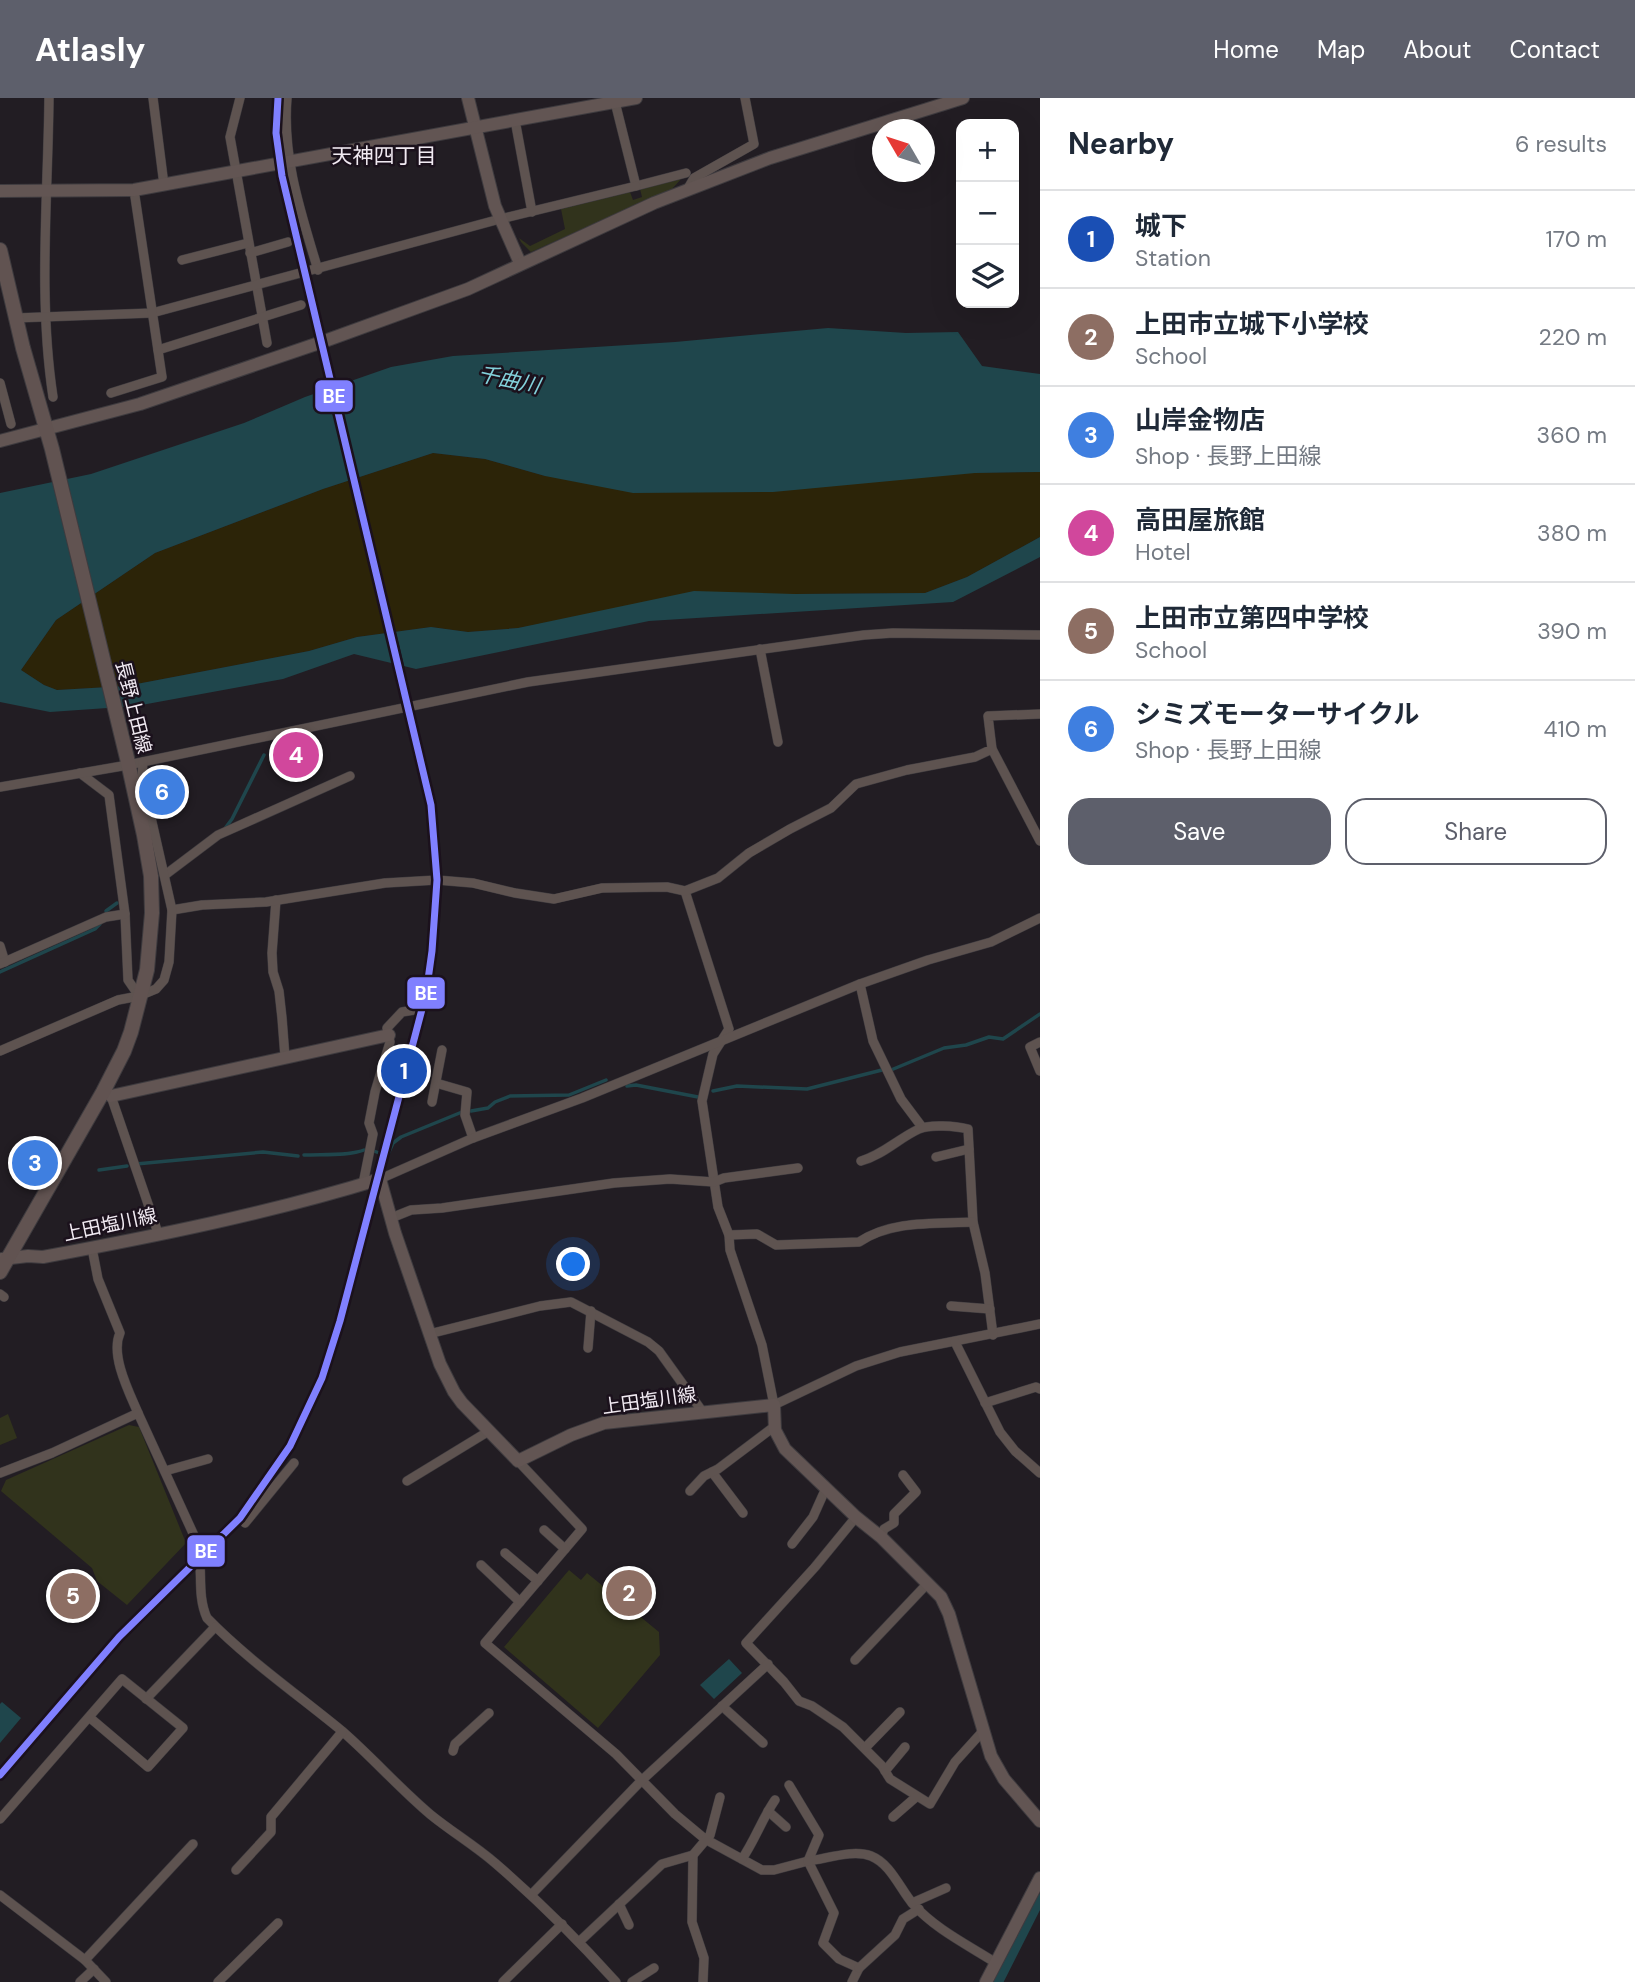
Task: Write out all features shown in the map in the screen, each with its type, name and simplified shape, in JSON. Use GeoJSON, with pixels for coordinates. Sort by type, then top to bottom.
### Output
{"type":"FeatureCollection","features":[{"type":"Feature","properties":{"kind":"main road","name":"長野上田線"},"geometry":{"type":"LineString","coordinates":[[0,250],[4,288],[52,449],[133,762],[151,876],[152,913],[150,950],[131,1032],[107,1094],[2,1264]]}},
{"type":"Feature","properties":{"kind":"street"},"geometry":{"type":"LineString","coordinates":[[49,98],[45,318],[53,397]]}},
{"type":"Feature","properties":{"kind":"street"},"geometry":{"type":"LineString","coordinates":[[153,98],[164,185]]}},
{"type":"Feature","properties":{"kind":"street"},"geometry":{"type":"LineString","coordinates":[[240,98],[230,137],[267,343]]}},
{"type":"Feature","properties":{"kind":"street"},"geometry":{"type":"LineString","coordinates":[[287,98],[285,134],[289,163],[296,200],[318,270]]}},
{"type":"Feature","properties":{"kind":"street"},"geometry":{"type":"LineString","coordinates":[[468,98],[499,219],[520,263]]}},
{"type":"Feature","properties":{"kind":"street"},"geometry":{"type":"LineString","coordinates":[[0,191],[134,190],[636,98]]}},
{"type":"Feature","properties":{"kind":"street"},"geometry":{"type":"LineString","coordinates":[[687,190],[694,178],[754,144],[745,98]]}},
{"type":"Feature","properties":{"kind":"street"},"geometry":{"type":"LineString","coordinates":[[0,441],[140,404],[322,342],[468,289],[654,202],[770,158],[963,98]]}},
{"type":"Feature","properties":{"kind":"street"},"geometry":{"type":"LineString","coordinates":[[615,100],[636,186]]}},
{"type":"Feature","properties":{"kind":"street"},"geometry":{"type":"LineString","coordinates":[[515,120],[532,212]]}},
{"type":"Feature","properties":{"kind":"street"},"geometry":{"type":"LineString","coordinates":[[15,318],[152,313],[499,219],[686,173]]}},
{"type":"Feature","properties":{"kind":"street"},"geometry":{"type":"LineString","coordinates":[[111,393],[162,377],[134,190]]}},
{"type":"Feature","properties":{"kind":"street"},"geometry":{"type":"LineString","coordinates":[[182,260],[288,242]]}},
{"type":"Feature","properties":{"kind":"street"},"geometry":{"type":"LineString","coordinates":[[158,349],[301,305]]}},
{"type":"Feature","properties":{"kind":"street"},"geometry":{"type":"LineString","coordinates":[[0,383],[11,424]]}},
{"type":"Feature","properties":{"kind":"street"},"geometry":{"type":"LineString","coordinates":[[0,787],[528,682],[893,633],[1040,635]]}},
{"type":"Feature","properties":{"kind":"street"},"geometry":{"type":"LineString","coordinates":[[761,649],[778,742]]}},
{"type":"Feature","properties":{"kind":"street"},"geometry":{"type":"LineString","coordinates":[[1040,714],[988,716],[992,749],[1040,841]]}},
{"type":"Feature","properties":{"kind":"street"},"geometry":{"type":"LineString","coordinates":[[172,910],[276,900],[374,885],[437,880],[473,883],[554,899],[609,888],[667,887],[685,891],[718,877],[760,847],[831,808],[856,784],[907,770],[975,757],[992,749]]}},
{"type":"Feature","properties":{"kind":"street"},"geometry":{"type":"LineString","coordinates":[[0,1051],[118,1000],[156,989],[164,980],[169,962],[172,910],[142,778],[133,762]]}},
{"type":"Feature","properties":{"kind":"street"},"geometry":{"type":"LineString","coordinates":[[80,773],[109,795],[125,914],[128,980],[139,996]]}},
{"type":"Feature","properties":{"kind":"street"},"geometry":{"type":"LineString","coordinates":[[165,875],[218,835],[350,776]]}},
{"type":"Feature","properties":{"kind":"street"},"geometry":{"type":"LineString","coordinates":[[685,891],[729,1029],[713,1054],[702,1101],[718,1207],[762,1345],[779,1441],[942,1597],[991,1756],[1004,1779],[1040,1821]]}},
{"type":"Feature","properties":{"kind":"street"},"geometry":{"type":"LineString","coordinates":[[276,900],[272,962],[282,1018],[285,1057]]}},
{"type":"Feature","properties":{"kind":"street"},"geometry":{"type":"LineString","coordinates":[[0,946],[3,963],[106,917],[125,914]]}},
{"type":"Feature","properties":{"kind":"street"},"geometry":{"type":"LineString","coordinates":[[996,1962],[935,1923],[916,1906],[885,1866],[874,1857],[862,1854],[762,1870],[705,1839],[641,1781],[616,1754],[485,1643],[582,1529],[454,1392],[429,1334],[380,1179],[472,1138],[582,1098],[860,984],[991,942],[1040,918]]}},
{"type":"Feature","properties":{"kind":"street"},"geometry":{"type":"LineString","coordinates":[[860,984],[873,1041],[901,1099],[922,1127]]}},
{"type":"Feature","properties":{"kind":"street"},"geometry":{"type":"LineString","coordinates":[[363,1184],[373,1133],[369,1123],[390,1042],[387,1028],[402,1012],[414,1010]]}},
{"type":"Feature","properties":{"kind":"street"},"geometry":{"type":"LineString","coordinates":[[158,1233],[107,1094],[389,1035]]}},
{"type":"Feature","properties":{"kind":"street"},"geometry":{"type":"LineString","coordinates":[[1040,1042],[1030,1047],[1040,1071]]}},
{"type":"Feature","properties":{"kind":"street"},"geometry":{"type":"LineString","coordinates":[[432,1102],[442,1050]]}},
{"type":"Feature","properties":{"kind":"street"},"geometry":{"type":"LineString","coordinates":[[436,1083],[467,1092],[465,1115],[472,1138]]}},
{"type":"Feature","properties":{"kind":"street"},"geometry":{"type":"LineString","coordinates":[[861,1161],[874,1157],[922,1127],[951,1125],[968,1129],[973,1222],[985,1273],[993,1335]]}},
{"type":"Feature","properties":{"kind":"street"},"geometry":{"type":"LineString","coordinates":[[936,1157],[969,1149]]}},
{"type":"Feature","properties":{"kind":"street"},"geometry":{"type":"LineString","coordinates":[[391,1218],[411,1210],[442,1208],[614,1183],[670,1180],[714,1182],[724,1178],[798,1168]]}},
{"type":"Feature","properties":{"kind":"street","name":"上田塩川線"},"geometry":{"type":"LineString","coordinates":[[2,1264],[28,1256],[43,1257],[92,1248],[294,1204],[380,1179]]}},
{"type":"Feature","properties":{"kind":"street"},"geometry":{"type":"LineString","coordinates":[[729,1235],[757,1234],[776,1245],[859,1242],[890,1227],[973,1222]]}},
{"type":"Feature","properties":{"kind":"street"},"geometry":{"type":"LineString","coordinates":[[92,1248],[98,1279],[120,1334],[116,1350],[125,1381],[197,1542],[201,1558],[203,1610],[215,1627],[342,1731],[407,1794],[452,1832],[466,1839],[531,1895],[616,1982]]}},
{"type":"Feature","properties":{"kind":"street"},"geometry":{"type":"LineString","coordinates":[[429,1334],[540,1306],[571,1302],[648,1342],[659,1351],[702,1411]]}},
{"type":"Feature","properties":{"kind":"street"},"geometry":{"type":"LineString","coordinates":[[951,1306],[990,1309]]}},
{"type":"Feature","properties":{"kind":"street"},"geometry":{"type":"LineString","coordinates":[[588,1348],[591,1311]]}},
{"type":"Feature","properties":{"kind":"street"},"geometry":{"type":"LineString","coordinates":[[774,1405],[856,1366],[900,1352],[1040,1324]]}},
{"type":"Feature","properties":{"kind":"street"},"geometry":{"type":"LineString","coordinates":[[956,1342],[1000,1432],[1015,1451],[1040,1473]]}},
{"type":"Feature","properties":{"kind":"street"},"geometry":{"type":"LineString","coordinates":[[985,1403],[1040,1388]]}},
{"type":"Feature","properties":{"kind":"street","name":"上田塩川線"},"geometry":{"type":"LineString","coordinates":[[518,1461],[571,1435],[604,1423],[774,1405]]}},
{"type":"Feature","properties":{"kind":"street"},"geometry":{"type":"LineString","coordinates":[[0,1473],[52,1453],[138,1413]]}},
{"type":"Feature","properties":{"kind":"street"},"geometry":{"type":"LineString","coordinates":[[690,1491],[704,1476],[775,1426]]}},
{"type":"Feature","properties":{"kind":"street"},"geometry":{"type":"LineString","coordinates":[[407,1481],[489,1431]]}},
{"type":"Feature","properties":{"kind":"street"},"geometry":{"type":"LineString","coordinates":[[165,1471],[208,1460]]}},
{"type":"Feature","properties":{"kind":"street"},"geometry":{"type":"LineString","coordinates":[[245,1523],[294,1462]]}},
{"type":"Feature","properties":{"kind":"street"},"geometry":{"type":"LineString","coordinates":[[712,1472],[743,1513]]}},
{"type":"Feature","properties":{"kind":"street"},"geometry":{"type":"LineString","coordinates":[[881,1536],[884,1529],[894,1523],[894,1514],[916,1492],[903,1475]]}},
{"type":"Feature","properties":{"kind":"street"},"geometry":{"type":"LineString","coordinates":[[792,1544],[813,1517],[826,1488]]}},
{"type":"Feature","properties":{"kind":"street"},"geometry":{"type":"LineString","coordinates":[[856,1517],[746,1643],[799,1701],[827,1716],[864,1748],[890,1779],[930,1804],[955,1762],[983,1731]]}},
{"type":"Feature","properties":{"kind":"street"},"geometry":{"type":"LineString","coordinates":[[544,1530],[565,1549]]}},
{"type":"Feature","properties":{"kind":"street"},"geometry":{"type":"LineString","coordinates":[[505,1553],[538,1581]]}},
{"type":"Feature","properties":{"kind":"street"},"geometry":{"type":"LineString","coordinates":[[481,1565],[520,1602]]}},
{"type":"Feature","properties":{"kind":"street"},"geometry":{"type":"LineString","coordinates":[[855,1660],[927,1584]]}},
{"type":"Feature","properties":{"kind":"street"},"geometry":{"type":"LineString","coordinates":[[146,1699],[215,1627]]}},
{"type":"Feature","properties":{"kind":"street"},"geometry":{"type":"LineString","coordinates":[[531,1895],[641,1781],[768,1664]]}},
{"type":"Feature","properties":{"kind":"street"},"geometry":{"type":"LineString","coordinates":[[0,1819],[122,1679],[183,1728],[148,1767],[89,1717]]}},
{"type":"Feature","properties":{"kind":"street"},"geometry":{"type":"LineString","coordinates":[[722,1706],[763,1743]]}},
{"type":"Feature","properties":{"kind":"street"},"geometry":{"type":"LineString","coordinates":[[864,1748],[900,1712]]}},
{"type":"Feature","properties":{"kind":"street"},"geometry":{"type":"LineString","coordinates":[[453,1751],[455,1744],[489,1713]]}},
{"type":"Feature","properties":{"kind":"street"},"geometry":{"type":"LineString","coordinates":[[236,1870],[271,1832],[271,1817],[342,1731]]}},
{"type":"Feature","properties":{"kind":"street"},"geometry":{"type":"LineString","coordinates":[[885,1771],[905,1747]]}},
{"type":"Feature","properties":{"kind":"street"},"geometry":{"type":"LineString","coordinates":[[789,1785],[819,1835],[808,1861],[834,1913],[823,1943],[839,1959],[859,1968]]}},
{"type":"Feature","properties":{"kind":"street"},"geometry":{"type":"LineString","coordinates":[[703,1982],[704,1958],[692,1922],[693,1855],[710,1835],[720,1797]]}},
{"type":"Feature","properties":{"kind":"street"},"geometry":{"type":"LineString","coordinates":[[892,1817],[916,1797]]}},
{"type":"Feature","properties":{"kind":"street"},"geometry":{"type":"LineString","coordinates":[[742,1859],[756,1839],[775,1800]]}},
{"type":"Feature","properties":{"kind":"street"},"geometry":{"type":"LineString","coordinates":[[768,1811],[786,1827]]}},
{"type":"Feature","properties":{"kind":"street"},"geometry":{"type":"LineString","coordinates":[[85,1960],[193,1844]]}},
{"type":"Feature","properties":{"kind":"street"},"geometry":{"type":"LineString","coordinates":[[579,1942],[662,1864],[693,1855]]}},
{"type":"Feature","properties":{"kind":"street"},"geometry":{"type":"LineString","coordinates":[[986,1982],[1040,1878]]}},
{"type":"Feature","properties":{"kind":"street"},"geometry":{"type":"LineString","coordinates":[[852,1982],[859,1968],[895,1935],[903,1919],[916,1906],[946,1888]]}},
{"type":"Feature","properties":{"kind":"street"},"geometry":{"type":"LineString","coordinates":[[0,1895],[85,1960],[106,1982]]}},
{"type":"Feature","properties":{"kind":"street"},"geometry":{"type":"LineString","coordinates":[[619,1904],[629,1925]]}},
{"type":"Feature","properties":{"kind":"street"},"geometry":{"type":"LineString","coordinates":[[218,1982],[278,1923]]}},
{"type":"Feature","properties":{"kind":"street"},"geometry":{"type":"LineString","coordinates":[[503,1982],[562,1924]]}},
{"type":"Feature","properties":{"kind":"street"},"geometry":{"type":"LineString","coordinates":[[632,1982],[654,1968]]}},
{"type":"Feature","properties":{"kind":"street"},"geometry":{"type":"LineString","coordinates":[[80,1982],[94,1969]]}},
{"type":"Feature","properties":{"kind":"green space"},"geometry":{"type":"Polygon","coordinates":[[[681,179],[672,189],[531,252],[519,238],[530,246],[565,229],[561,209],[630,192],[633,200],[642,197],[640,189],[681,179]]]}},
{"type":"Feature","properties":{"kind":"green space"},"geometry":{"type":"Polygon","coordinates":[[[8,1414],[17,1438],[0,1445],[0,1418],[8,1414]]]}},
{"type":"Feature","properties":{"kind":"green space"},"geometry":{"type":"Polygon","coordinates":[[[129,1425],[139,1427],[186,1543],[127,1605],[97,1581],[92,1568],[1,1491],[6,1480],[129,1425]]]}},
{"type":"Feature","properties":{"kind":"green space"},"geometry":{"type":"Polygon","coordinates":[[[569,1570],[581,1580],[587,1573],[659,1632],[660,1655],[598,1728],[504,1647],[569,1570]]]}},
{"type":"Feature","properties":{"kind":"sand"},"geometry":{"type":"Polygon","coordinates":[[[433,453],[485,459],[545,476],[1040,472],[1040,537],[967,577],[925,593],[794,594],[606,611],[518,628],[468,632],[431,627],[357,637],[309,651],[126,686],[57,690],[21,670],[56,620],[155,553],[323,489],[433,453]]]}},
{"type":"Feature","properties":{"kind":"water","name":"千曲川"},"geometry":{"type":"Polygon","coordinates":[[[828,328],[906,333],[958,332],[982,366],[1040,374],[1040,472],[975,473],[773,492],[633,493],[545,476],[485,459],[433,453],[323,489],[155,553],[56,620],[21,670],[57,690],[126,686],[309,651],[357,637],[431,627],[468,632],[518,628],[694,591],[794,594],[925,593],[967,577],[1040,537],[1040,557],[953,602],[649,621],[416,669],[354,654],[283,679],[136,706],[50,712],[0,702],[0,493],[91,474],[244,423],[305,397],[391,367],[453,356],[675,342],[828,328]]]}},
{"type":"Feature","properties":{"kind":"water"},"geometry":{"type":"Polygon","coordinates":[[[729,1659],[742,1673],[714,1699],[700,1685],[729,1659]]]}},
{"type":"Feature","properties":{"kind":"water"},"geometry":{"type":"Polygon","coordinates":[[[2,1702],[21,1718],[0,1743],[0,1704],[2,1702]]]}},
{"type":"Feature","properties":{"kind":"pier"},"geometry":{"type":"Polygon","coordinates":[[[335,383],[359,481],[352,483],[328,385],[335,383]]]}},
{"type":"Feature","properties":{"kind":"pier"},"geometry":{"type":"Polygon","coordinates":[[[395,628],[405,670],[397,668],[388,629],[395,628]]]}},
{"type":"Feature","properties":{"kind":"waterway"},"geometry":{"type":"LineString","coordinates":[[226,827],[264,755]]}},
{"type":"Feature","properties":{"kind":"waterway"},"geometry":{"type":"LineString","coordinates":[[106,911],[117,903]]}},
{"type":"Feature","properties":{"kind":"waterway"},"geometry":{"type":"LineString","coordinates":[[0,972],[95,929],[100,924]]}},
{"type":"Feature","properties":{"kind":"waterway"},"geometry":{"type":"LineString","coordinates":[[891,1070],[944,1048],[966,1045],[989,1037],[1003,1039],[1040,1014]]}},
{"type":"Feature","properties":{"kind":"waterway"},"geometry":{"type":"LineString","coordinates":[[713,1091],[737,1086],[807,1089],[882,1070]]}},
{"type":"Feature","properties":{"kind":"waterway"},"geometry":{"type":"LineString","coordinates":[[471,1111],[488,1108],[510,1096],[569,1095],[606,1080]]}},
{"type":"Feature","properties":{"kind":"waterway"},"geometry":{"type":"LineString","coordinates":[[627,1086],[636,1085],[698,1097]]}},
{"type":"Feature","properties":{"kind":"waterway"},"geometry":{"type":"LineString","coordinates":[[388,1154],[393,1143],[401,1137],[462,1112]]}},
{"type":"Feature","properties":{"kind":"waterway"},"geometry":{"type":"LineString","coordinates":[[304,1155],[343,1154],[364,1150]]}},
{"type":"Feature","properties":{"kind":"waterway"},"geometry":{"type":"LineString","coordinates":[[374,1151],[379,1153]]}},
{"type":"Feature","properties":{"kind":"waterway"},"geometry":{"type":"LineString","coordinates":[[136,1164],[263,1152],[298,1156]]}},
{"type":"Feature","properties":{"kind":"waterway"},"geometry":{"type":"LineString","coordinates":[[99,1170],[127,1166]]}},
{"type":"Feature","properties":{"kind":"waterway"},"geometry":{"type":"LineString","coordinates":[[998,1982],[1040,1899]]}},
{"type":"Feature","properties":{"kind":"transit line","name":"BE"},"geometry":{"type":"LineString","coordinates":[[0,1775],[119,1637],[240,1518],[290,1446],[322,1378],[340,1321],[426,994],[437,880],[431,805],[282,176],[276,133],[278,98]]}},
{"type":"Feature","properties":{"kind":"place","name":"高田屋旅館"},"geometry":{"type":"Point","coordinates":[296,755]}},
{"type":"Feature","properties":{"kind":"place","name":"シミズモーターサイクル"},"geometry":{"type":"Point","coordinates":[162,792]}},
{"type":"Feature","properties":{"kind":"place","name":"城下"},"geometry":{"type":"Point","coordinates":[404,1071]}},
{"type":"Feature","properties":{"kind":"place","name":"山岸金物店"},"geometry":{"type":"Point","coordinates":[35,1163]}},
{"type":"Feature","properties":{"kind":"place","name":"上田市立城下小学校"},"geometry":{"type":"Point","coordinates":[629,1593]}},
{"type":"Feature","properties":{"kind":"place","name":"上田市立第四中学校"},"geometry":{"type":"Point","coordinates":[73,1596]}},
{"type":"Feature","properties":{"kind":"district","name":"天神四丁目"},"geometry":{"type":"Point","coordinates":[384,156]}}]}
